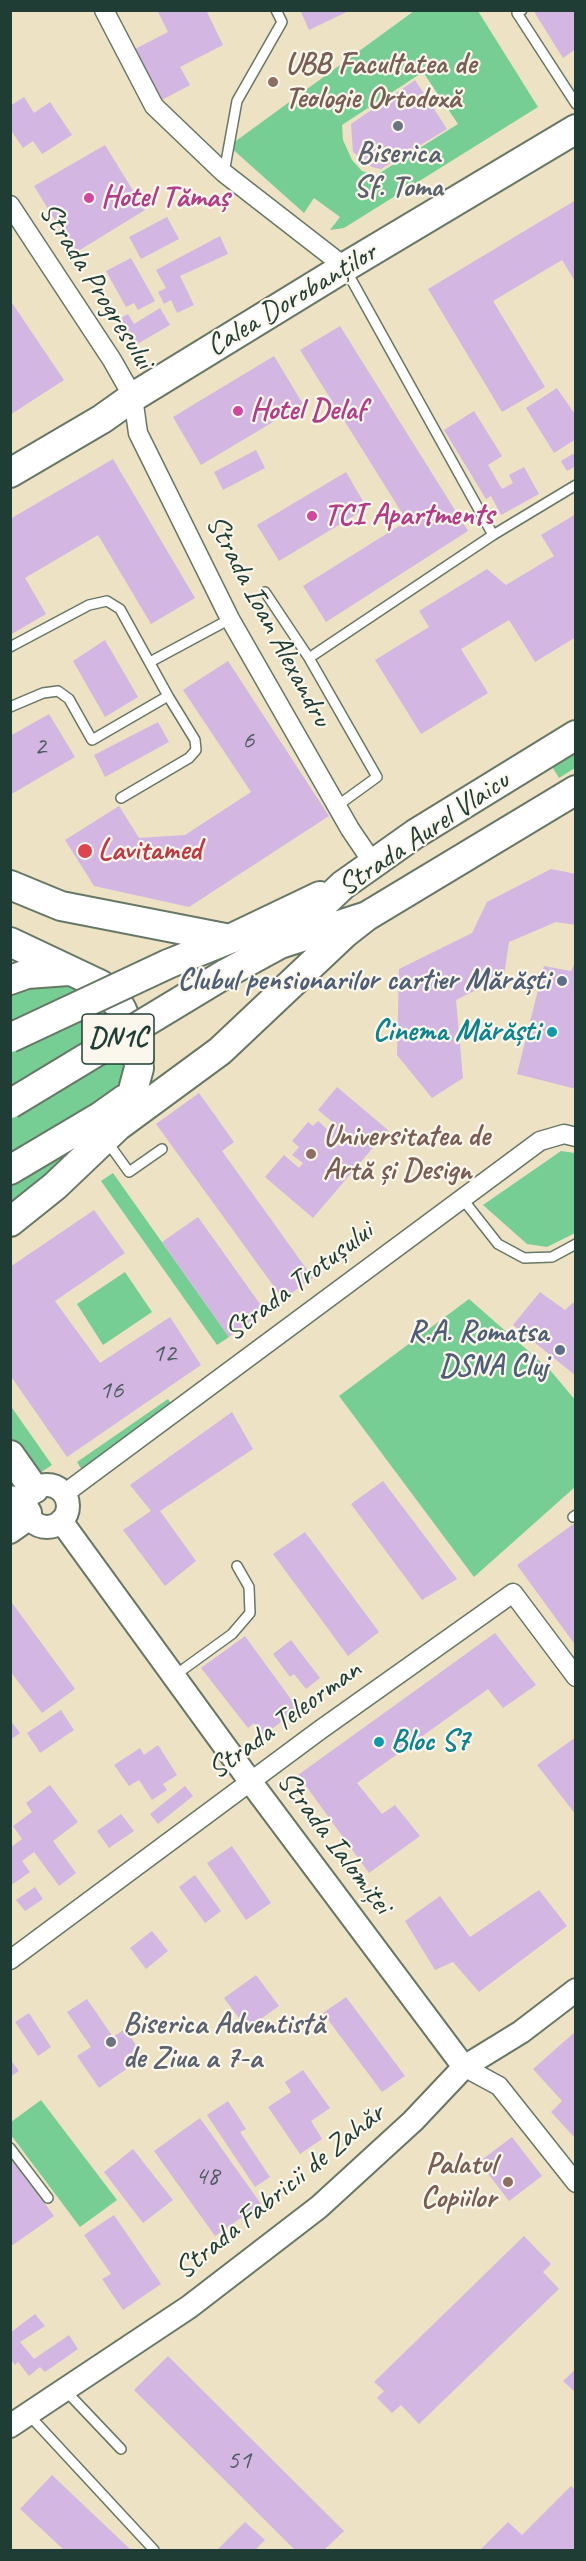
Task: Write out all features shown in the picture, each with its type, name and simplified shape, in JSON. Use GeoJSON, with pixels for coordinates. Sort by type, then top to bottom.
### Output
{"type":"FeatureCollection","features":[{"type":"Feature","properties":{"kind":"main road","name":"Calea Dorobanților"},"geometry":{"type":"LineString","coordinates":[[10,473],[102,419],[345,267],[576,129]]}},
{"type":"Feature","properties":{"kind":"main road","name":"Strada Aurel Vlaicu"},"geometry":{"type":"LineString","coordinates":[[280,944],[343,885],[373,863],[415,834],[576,735]]}},
{"type":"Feature","properties":{"kind":"main road","name":"Strada Aurel Vlaicu"},"geometry":{"type":"LineString","coordinates":[[10,1104],[225,974],[280,944],[367,916],[576,790]]}},
{"type":"Feature","properties":{"kind":"main road"},"geometry":{"type":"LineString","coordinates":[[10,885],[61,906],[230,939]]}},
{"type":"Feature","properties":{"kind":"main road"},"geometry":{"type":"LineString","coordinates":[[10,1038],[168,964],[230,939],[343,885]]}},
{"type":"Feature","properties":{"kind":"main road"},"geometry":{"type":"LineString","coordinates":[[10,1222],[55,1186],[111,1132],[220,1051],[344,934],[367,916]]}},
{"type":"Feature","properties":{"kind":"main road"},"geometry":{"type":"LineString","coordinates":[[10,942],[101,985],[121,1008],[137,1044],[138,1068],[132,1094],[111,1132]]}},
{"type":"Feature","properties":{"kind":"main road"},"geometry":{"type":"LineString","coordinates":[[10,980],[27,974],[73,970]]}},
{"type":"Feature","properties":{"kind":"main road"},"geometry":{"type":"LineString","coordinates":[[10,1170],[40,1155],[132,1094]]}},
{"type":"Feature","properties":{"kind":"main road"},"geometry":{"type":"LineString","coordinates":[[10,1455],[22,1510]]}},
{"type":"Feature","properties":{"kind":"street"},"geometry":{"type":"LineString","coordinates":[[104,10],[154,106],[224,173],[345,267]]}},
{"type":"Feature","properties":{"kind":"street","name":"Strada Progresului"},"geometry":{"type":"LineString","coordinates":[[10,205],[112,360],[133,398]]}},
{"type":"Feature","properties":{"kind":"street","name":"Strada Ioan Alexandru"},"geometry":{"type":"LineString","coordinates":[[133,398],[138,433],[230,619],[337,806],[373,863]]}},
{"type":"Feature","properties":{"kind":"street","name":"Strada Trotușului"},"geometry":{"type":"LineString","coordinates":[[64,1494],[461,1197],[540,1141],[564,1134],[576,1137]]}},
{"type":"Feature","properties":{"kind":"street"},"geometry":{"type":"LineString","coordinates":[[50,1485],[64,1494],[68,1505],[61,1521],[45,1527],[39,1525],[22,1510],[50,1485]]}},
{"type":"Feature","properties":{"kind":"street","name":"Strada Ialomiței"},"geometry":{"type":"LineString","coordinates":[[61,1521],[250,1781],[464,2067],[499,2086],[576,2183]]}},
{"type":"Feature","properties":{"kind":"street","name":"Strada Teleorman"},"geometry":{"type":"LineString","coordinates":[[10,1960],[250,1781],[513,1593],[576,1677]]}},
{"type":"Feature","properties":{"kind":"street","name":"Strada Fabricii de Zahăr"},"geometry":{"type":"LineString","coordinates":[[19,2420],[189,2307],[319,2207],[413,2121],[464,2067],[521,2032],[576,1990]]}},
{"type":"Feature","properties":{"kind":"lane"},"geometry":{"type":"LineString","coordinates":[[224,173],[237,101],[282,22],[276,10]]}},
{"type":"Feature","properties":{"kind":"lane"},"geometry":{"type":"LineString","coordinates":[[522,10],[517,13],[576,104]]}},
{"type":"Feature","properties":{"kind":"lane"},"geometry":{"type":"LineString","coordinates":[[345,267],[494,535]]}},
{"type":"Feature","properties":{"kind":"lane"},"geometry":{"type":"LineString","coordinates":[[309,658],[494,535],[576,485]]}},
{"type":"Feature","properties":{"kind":"lane"},"geometry":{"type":"LineString","coordinates":[[265,592],[309,658],[377,777],[337,806]]}},
{"type":"Feature","properties":{"kind":"lane"},"geometry":{"type":"LineString","coordinates":[[10,647],[89,605],[106,601],[120,609],[195,740],[196,750],[189,758],[121,798]]}},
{"type":"Feature","properties":{"kind":"lane"},"geometry":{"type":"LineString","coordinates":[[150,662],[230,619]]}},
{"type":"Feature","properties":{"kind":"lane"},"geometry":{"type":"LineString","coordinates":[[10,707],[44,693],[58,691],[69,699],[92,741],[168,696]]}},
{"type":"Feature","properties":{"kind":"lane"},"geometry":{"type":"LineString","coordinates":[[111,1132],[129,1172],[162,1149]]}},
{"type":"Feature","properties":{"kind":"lane"},"geometry":{"type":"LineString","coordinates":[[461,1197],[498,1244],[524,1258],[552,1257],[576,1244]]}},
{"type":"Feature","properties":{"kind":"lane"},"geometry":{"type":"LineString","coordinates":[[174,1676],[232,1634],[250,1613],[249,1587],[237,1566]]}},
{"type":"Feature","properties":{"kind":"lane"},"geometry":{"type":"LineString","coordinates":[[10,2148],[48,2198]]}},
{"type":"Feature","properties":{"kind":"lane"},"geometry":{"type":"LineString","coordinates":[[65,2390],[121,2449]]}},
{"type":"Feature","properties":{"kind":"lane"},"geometry":{"type":"LineString","coordinates":[[19,2420],[154,2550]]}},
{"type":"Feature","properties":{"kind":"green space"},"geometry":{"type":"Polygon","coordinates":[[[414,11],[478,11],[538,107],[344,228],[330,230],[340,217],[314,198],[304,213],[229,146],[414,11]],[[423,72],[342,125],[343,140],[352,160],[362,171],[375,176],[458,124],[423,72]]]}},
{"type":"Feature","properties":{"kind":"green space"},"geometry":{"type":"Polygon","coordinates":[[[575,750],[575,768],[559,778],[551,765],[575,750]]]}},
{"type":"Feature","properties":{"kind":"green space"},"geometry":{"type":"Polygon","coordinates":[[[74,976],[106,998],[132,1050],[114,1124],[11,1216],[11,986],[74,976]]]}},
{"type":"Feature","properties":{"kind":"green space"},"geometry":{"type":"Polygon","coordinates":[[[561,1151],[575,1153],[575,1233],[547,1247],[527,1244],[483,1205],[561,1151]]]}},
{"type":"Feature","properties":{"kind":"green space"},"geometry":{"type":"Polygon","coordinates":[[[113,1173],[229,1337],[217,1345],[101,1181],[113,1173]]]}},
{"type":"Feature","properties":{"kind":"green space"},"geometry":{"type":"Polygon","coordinates":[[[125,1272],[152,1312],[103,1345],[77,1304],[125,1272]]]}},
{"type":"Feature","properties":{"kind":"green space"},"geometry":{"type":"Polygon","coordinates":[[[469,1299],[550,1370],[576,1401],[575,1487],[474,1577],[339,1396],[469,1299]]]}},
{"type":"Feature","properties":{"kind":"green space"},"geometry":{"type":"Polygon","coordinates":[[[168,1399],[173,1407],[82,1470],[77,1462],[168,1399]]]}},
{"type":"Feature","properties":{"kind":"green space"},"geometry":{"type":"Polygon","coordinates":[[[10,1405],[52,1465],[34,1477],[11,1442],[10,1405]]]}},
{"type":"Feature","properties":{"kind":"green space"},"geometry":{"type":"Polygon","coordinates":[[[41,2100],[117,2200],[80,2227],[11,2135],[11,2122],[41,2100]]]}},
{"type":"Feature","properties":{"kind":"building"},"geometry":{"type":"Polygon","coordinates":[[[157,10],[206,10],[223,45],[180,67],[190,85],[162,100],[135,49],[168,32],[157,10]]]}},
{"type":"Feature","properties":{"kind":"building"},"geometry":{"type":"Polygon","coordinates":[[[300,10],[351,10],[309,30],[300,10]]]}},
{"type":"Feature","properties":{"kind":"building"},"geometry":{"type":"Polygon","coordinates":[[[533,10],[576,10],[576,49],[563,58],[533,10]]]}},
{"type":"Feature","properties":{"kind":"building","name":"Biserica Sf. Toma"},"geometry":{"type":"Polygon","coordinates":[[[415,80],[447,129],[381,169],[372,167],[353,152],[351,124],[415,80]]]}},
{"type":"Feature","properties":{"kind":"building"},"geometry":{"type":"Polygon","coordinates":[[[24,97],[34,113],[50,102],[72,135],[42,154],[33,141],[23,148],[10,129],[10,106],[24,97]]]}},
{"type":"Feature","properties":{"kind":"building","name":"Hotel Tămaș"},"geometry":{"type":"Polygon","coordinates":[[[105,145],[145,210],[75,253],[34,186],[105,145]]]}},
{"type":"Feature","properties":{"kind":"building"},"geometry":{"type":"Polygon","coordinates":[[[576,200],[576,283],[562,260],[493,301],[545,387],[502,412],[428,289],[576,200]]]}},
{"type":"Feature","properties":{"kind":"building"},"geometry":{"type":"Polygon","coordinates":[[[167,217],[179,239],[141,259],[129,237],[167,217]]]}},
{"type":"Feature","properties":{"kind":"building"},"geometry":{"type":"Polygon","coordinates":[[[220,236],[228,254],[180,276],[194,305],[177,313],[171,300],[164,304],[158,292],[166,288],[156,270],[220,236]]]}},
{"type":"Feature","properties":{"kind":"building"},"geometry":{"type":"Polygon","coordinates":[[[131,258],[155,301],[138,310],[134,303],[126,307],[106,271],[131,258]]]}},
{"type":"Feature","properties":{"kind":"building"},"geometry":{"type":"Polygon","coordinates":[[[10,300],[64,380],[10,415],[10,300]]]}},
{"type":"Feature","properties":{"kind":"building"},"geometry":{"type":"Polygon","coordinates":[[[160,308],[170,325],[132,347],[117,320],[128,314],[134,324],[160,308]]]}},
{"type":"Feature","properties":{"kind":"building"},"geometry":{"type":"Polygon","coordinates":[[[340,326],[468,531],[326,622],[303,586],[407,521],[300,350],[340,326]]]}},
{"type":"Feature","properties":{"kind":"building","name":"Hotel Delaf"},"geometry":{"type":"Polygon","coordinates":[[[274,356],[303,404],[201,465],[173,417],[274,356]]]}},
{"type":"Feature","properties":{"kind":"building"},"geometry":{"type":"Polygon","coordinates":[[[557,388],[576,416],[576,439],[554,453],[526,408],[557,388]]]}},
{"type":"Feature","properties":{"kind":"building"},"geometry":{"type":"Polygon","coordinates":[[[474,411],[502,456],[488,465],[502,489],[513,483],[509,475],[524,467],[539,494],[501,515],[491,496],[486,499],[444,430],[474,411]]]}},
{"type":"Feature","properties":{"kind":"building"},"geometry":{"type":"Polygon","coordinates":[[[256,450],[265,468],[223,490],[214,472],[256,450]]]}},
{"type":"Feature","properties":{"kind":"building"},"geometry":{"type":"Polygon","coordinates":[[[576,452],[576,466],[567,471],[561,461],[576,452]]]}},
{"type":"Feature","properties":{"kind":"building"},"geometry":{"type":"Polygon","coordinates":[[[113,459],[195,598],[151,624],[98,535],[25,578],[46,614],[10,635],[10,519],[113,459]]]}},
{"type":"Feature","properties":{"kind":"building","name":"TCI Apartments"},"geometry":{"type":"Polygon","coordinates":[[[346,472],[367,508],[279,561],[257,525],[346,472]]]}},
{"type":"Feature","properties":{"kind":"building"},"geometry":{"type":"Polygon","coordinates":[[[576,514],[576,637],[535,662],[509,620],[461,649],[488,693],[421,734],[375,660],[429,627],[419,611],[487,569],[506,585],[554,556],[541,535],[576,514]]]}},
{"type":"Feature","properties":{"kind":"building"},"geometry":{"type":"Polygon","coordinates":[[[105,640],[138,697],[105,717],[73,661],[105,640]]]}},
{"type":"Feature","properties":{"kind":"building"},"geometry":{"type":"Polygon","coordinates":[[[228,661],[329,816],[189,907],[94,886],[65,840],[119,806],[139,838],[185,835],[251,792],[183,690],[228,661]]]}},
{"type":"Feature","properties":{"kind":"building"},"geometry":{"type":"Polygon","coordinates":[[[49,714],[75,757],[10,795],[10,736],[49,714]]]}},
{"type":"Feature","properties":{"kind":"building"},"geometry":{"type":"Polygon","coordinates":[[[158,722],[169,742],[105,777],[94,755],[158,722]]]}},
{"type":"Feature","properties":{"kind":"building"},"geometry":{"type":"Polygon","coordinates":[[[551,869],[576,874],[576,925],[556,922],[509,942],[504,976],[456,1000],[463,1078],[432,1098],[397,1055],[399,969],[472,933],[487,902],[551,869]]]}},
{"type":"Feature","properties":{"kind":"building","name":"Cinema Mărăști"},"geometry":{"type":"Polygon","coordinates":[[[576,960],[576,1089],[517,1074],[544,966],[571,971],[576,960]]]}},
{"type":"Feature","properties":{"kind":"building"},"geometry":{"type":"Polygon","coordinates":[[[337,1087],[388,1130],[313,1218],[265,1177],[284,1155],[299,1168],[303,1163],[292,1155],[299,1147],[292,1141],[308,1122],[313,1126],[318,1121],[329,1131],[335,1124],[318,1110],[337,1087]]]}},
{"type":"Feature","properties":{"kind":"building"},"geometry":{"type":"Polygon","coordinates":[[[199,1093],[234,1142],[222,1151],[313,1278],[283,1299],[156,1124],[199,1093]]]}},
{"type":"Feature","properties":{"kind":"building"},"geometry":{"type":"Polygon","coordinates":[[[94,1210],[125,1253],[55,1301],[100,1363],[170,1317],[201,1365],[67,1457],[10,1375],[10,1267],[94,1210]]]}},
{"type":"Feature","properties":{"kind":"building"},"geometry":{"type":"Polygon","coordinates":[[[198,1217],[265,1311],[229,1337],[162,1242],[198,1217]]]}},
{"type":"Feature","properties":{"kind":"building","name":"R.A. Romatsa DSNA Cluj"},"geometry":{"type":"Polygon","coordinates":[[[540,1292],[565,1310],[576,1300],[576,1376],[513,1325],[540,1292]]]}},
{"type":"Feature","properties":{"kind":"building"},"geometry":{"type":"Polygon","coordinates":[[[232,1412],[253,1449],[160,1511],[196,1561],[165,1586],[123,1530],[151,1511],[130,1485],[232,1412]]]}},
{"type":"Feature","properties":{"kind":"building"},"geometry":{"type":"Polygon","coordinates":[[[383,1481],[457,1579],[422,1600],[351,1504],[383,1481]]]}},
{"type":"Feature","properties":{"kind":"building"},"geometry":{"type":"Polygon","coordinates":[[[576,1522],[576,1646],[517,1565],[576,1522]]]}},
{"type":"Feature","properties":{"kind":"building"},"geometry":{"type":"Polygon","coordinates":[[[305,1532],[379,1632],[348,1656],[273,1554],[305,1532]]]}},
{"type":"Feature","properties":{"kind":"building"},"geometry":{"type":"Polygon","coordinates":[[[10,1600],[75,1689],[42,1713],[10,1671],[10,1600]]]}},
{"type":"Feature","properties":{"kind":"building","name":"Bloc S7"},"geometry":{"type":"Polygon","coordinates":[[[495,1633],[536,1685],[503,1708],[488,1689],[357,1783],[382,1814],[395,1805],[420,1836],[369,1873],[298,1775],[495,1633]]]}},
{"type":"Feature","properties":{"kind":"building"},"geometry":{"type":"Polygon","coordinates":[[[245,1636],[298,1709],[264,1735],[254,1723],[248,1728],[201,1668],[245,1636]]]}},
{"type":"Feature","properties":{"kind":"building"},"geometry":{"type":"Polygon","coordinates":[[[291,1640],[320,1678],[306,1689],[294,1674],[290,1677],[273,1654],[291,1640]]]}},
{"type":"Feature","properties":{"kind":"building"},"geometry":{"type":"Polygon","coordinates":[[[61,1710],[74,1730],[40,1753],[27,1733],[61,1710]]]}},
{"type":"Feature","properties":{"kind":"building"},"geometry":{"type":"Polygon","coordinates":[[[10,1720],[20,1733],[10,1740],[10,1720]]]}},
{"type":"Feature","properties":{"kind":"building"},"geometry":{"type":"Polygon","coordinates":[[[576,1737],[576,1815],[537,1765],[576,1737]]]}},
{"type":"Feature","properties":{"kind":"building"},"geometry":{"type":"Polygon","coordinates":[[[158,1745],[177,1775],[163,1784],[167,1790],[152,1800],[139,1780],[129,1786],[114,1765],[140,1748],[144,1755],[158,1745]]]}},
{"type":"Feature","properties":{"kind":"building"},"geometry":{"type":"Polygon","coordinates":[[[50,1785],[78,1822],[53,1841],[76,1873],[59,1886],[34,1852],[22,1861],[30,1872],[10,1886],[10,1848],[22,1839],[13,1826],[32,1812],[26,1803],[50,1785]]]}},
{"type":"Feature","properties":{"kind":"building"},"geometry":{"type":"Polygon","coordinates":[[[185,1786],[193,1796],[158,1824],[150,1814],[185,1786]]]}},
{"type":"Feature","properties":{"kind":"building"},"geometry":{"type":"Polygon","coordinates":[[[121,1814],[134,1831],[109,1848],[97,1831],[121,1814]]]}},
{"type":"Feature","properties":{"kind":"building"},"geometry":{"type":"Polygon","coordinates":[[[232,1846],[271,1903],[246,1920],[207,1863],[232,1846]]]}},
{"type":"Feature","properties":{"kind":"building"},"geometry":{"type":"Polygon","coordinates":[[[195,1875],[221,1911],[205,1923],[179,1887],[195,1875]]]}},
{"type":"Feature","properties":{"kind":"building"},"geometry":{"type":"Polygon","coordinates":[[[35,1887],[43,1899],[25,1911],[16,1900],[35,1887]]]}},
{"type":"Feature","properties":{"kind":"building"},"geometry":{"type":"Polygon","coordinates":[[[539,1890],[567,1926],[479,1992],[453,1962],[435,1970],[405,1921],[440,1896],[470,1937],[539,1890]]]}},
{"type":"Feature","properties":{"kind":"building"},"geometry":{"type":"Polygon","coordinates":[[[152,1931],[168,1951],[146,1969],[130,1948],[152,1931]]]}},
{"type":"Feature","properties":{"kind":"building"},"geometry":{"type":"Polygon","coordinates":[[[256,1975],[279,2006],[247,2029],[224,1998],[256,1975]]]}},
{"type":"Feature","properties":{"kind":"building"},"geometry":{"type":"Polygon","coordinates":[[[346,1997],[405,2076],[382,2092],[323,2013],[346,1997]]]}},
{"type":"Feature","properties":{"kind":"building","name":"Biserica Adventistă de Ziua a 7-a"},"geometry":{"type":"Polygon","coordinates":[[[87,1999],[113,2037],[125,2029],[144,2057],[99,2088],[77,2056],[91,2047],[67,2012],[87,1999]]]}},
{"type":"Feature","properties":{"kind":"building"},"geometry":{"type":"Polygon","coordinates":[[[29,2013],[51,2047],[38,2056],[15,2022],[29,2013]]]}},
{"type":"Feature","properties":{"kind":"building"},"geometry":{"type":"Polygon","coordinates":[[[576,2031],[576,2139],[551,2112],[562,2101],[533,2069],[576,2031]]]}},
{"type":"Feature","properties":{"kind":"building"},"geometry":{"type":"Polygon","coordinates":[[[10,2059],[19,2071],[10,2077],[10,2059]]]}},
{"type":"Feature","properties":{"kind":"building"},"geometry":{"type":"Polygon","coordinates":[[[303,2070],[330,2108],[311,2121],[322,2139],[300,2154],[268,2107],[291,2092],[285,2082],[303,2070]]]}},
{"type":"Feature","properties":{"kind":"building"},"geometry":{"type":"Polygon","coordinates":[[[228,2101],[246,2129],[240,2132],[270,2177],[255,2187],[207,2115],[228,2101]]]}},
{"type":"Feature","properties":{"kind":"building"},"geometry":{"type":"Polygon","coordinates":[[[200,2118],[261,2204],[215,2236],[154,2151],[200,2118]]]}},
{"type":"Feature","properties":{"kind":"building"},"geometry":{"type":"Polygon","coordinates":[[[512,2137],[542,2176],[509,2201],[479,2162],[512,2137]]]}},
{"type":"Feature","properties":{"kind":"building"},"geometry":{"type":"Polygon","coordinates":[[[133,2149],[173,2200],[143,2223],[104,2172],[133,2149]]]}},
{"type":"Feature","properties":{"kind":"building"},"geometry":{"type":"Polygon","coordinates":[[[13,2160],[54,2216],[10,2247],[10,2162],[13,2160]]]}},
{"type":"Feature","properties":{"kind":"building"},"geometry":{"type":"Polygon","coordinates":[[[114,2215],[161,2284],[123,2310],[102,2279],[111,2274],[84,2235],[114,2215]]]}},
{"type":"Feature","properties":{"kind":"building"},"geometry":{"type":"Polygon","coordinates":[[[524,2236],[551,2264],[543,2272],[559,2289],[419,2424],[401,2405],[392,2413],[377,2398],[384,2391],[374,2382],[524,2236]]]}},
{"type":"Feature","properties":{"kind":"building"},"geometry":{"type":"Polygon","coordinates":[[[35,2314],[45,2326],[20,2342],[34,2359],[69,2335],[78,2349],[45,2372],[40,2367],[29,2376],[18,2362],[15,2365],[10,2358],[10,2333],[35,2314]]]}},
{"type":"Feature","properties":{"kind":"building"},"geometry":{"type":"Polygon","coordinates":[[[168,2356],[344,2531],[324,2550],[295,2550],[134,2390],[168,2356]]]}},
{"type":"Feature","properties":{"kind":"building"},"geometry":{"type":"Polygon","coordinates":[[[576,2369],[576,2393],[563,2381],[576,2369]]]}},
{"type":"Feature","properties":{"kind":"building"},"geometry":{"type":"Polygon","coordinates":[[[52,2475],[131,2550],[64,2550],[20,2509],[52,2475]]]}},
{"type":"Feature","properties":{"kind":"building"},"geometry":{"type":"Polygon","coordinates":[[[571,2486],[576,2491],[576,2550],[480,2550],[508,2522],[522,2535],[571,2486]]]}},
{"type":"Feature","properties":{"kind":"building"},"geometry":{"type":"Polygon","coordinates":[[[245,2522],[265,2540],[255,2550],[217,2550],[245,2522]]]}},
{"type":"Feature","properties":{"kind":"place","name":"UBB Facultatea de Teologie Ortodoxă"},"geometry":{"type":"Point","coordinates":[273,82]}},
{"type":"Feature","properties":{"kind":"place","name":"Biserica Sf. Toma"},"geometry":{"type":"Point","coordinates":[398,126]}},
{"type":"Feature","properties":{"kind":"place","name":"Hotel Tămaș"},"geometry":{"type":"Point","coordinates":[89,198]}},
{"type":"Feature","properties":{"kind":"place","name":"Hotel Delaf"},"geometry":{"type":"Point","coordinates":[238,411]}},
{"type":"Feature","properties":{"kind":"place","name":"TCI Apartments"},"geometry":{"type":"Point","coordinates":[312,516]}},
{"type":"Feature","properties":{"kind":"place","name":"Lavitamed"},"geometry":{"type":"Point","coordinates":[85,851]}},
{"type":"Feature","properties":{"kind":"place","name":"Clubul pensionarilor cartier Mărăști"},"geometry":{"type":"Point","coordinates":[562,981]}},
{"type":"Feature","properties":{"kind":"place","name":"Cinema Mărăști"},"geometry":{"type":"Point","coordinates":[552,1032]}},
{"type":"Feature","properties":{"kind":"place","name":"Universitatea de Artă și Design"},"geometry":{"type":"Point","coordinates":[311,1154]}},
{"type":"Feature","properties":{"kind":"place","name":"R.A. Romatsa DSNA Cluj"},"geometry":{"type":"Point","coordinates":[560,1350]}},
{"type":"Feature","properties":{"kind":"place","name":"Bloc S7"},"geometry":{"type":"Point","coordinates":[379,1742]}},
{"type":"Feature","properties":{"kind":"place","name":"Biserica Adventistă de Ziua a 7-a"},"geometry":{"type":"Point","coordinates":[111,2042]}},
{"type":"Feature","properties":{"kind":"place","name":"Palatul Copiilor"},"geometry":{"type":"Point","coordinates":[508,2182]}}]}
